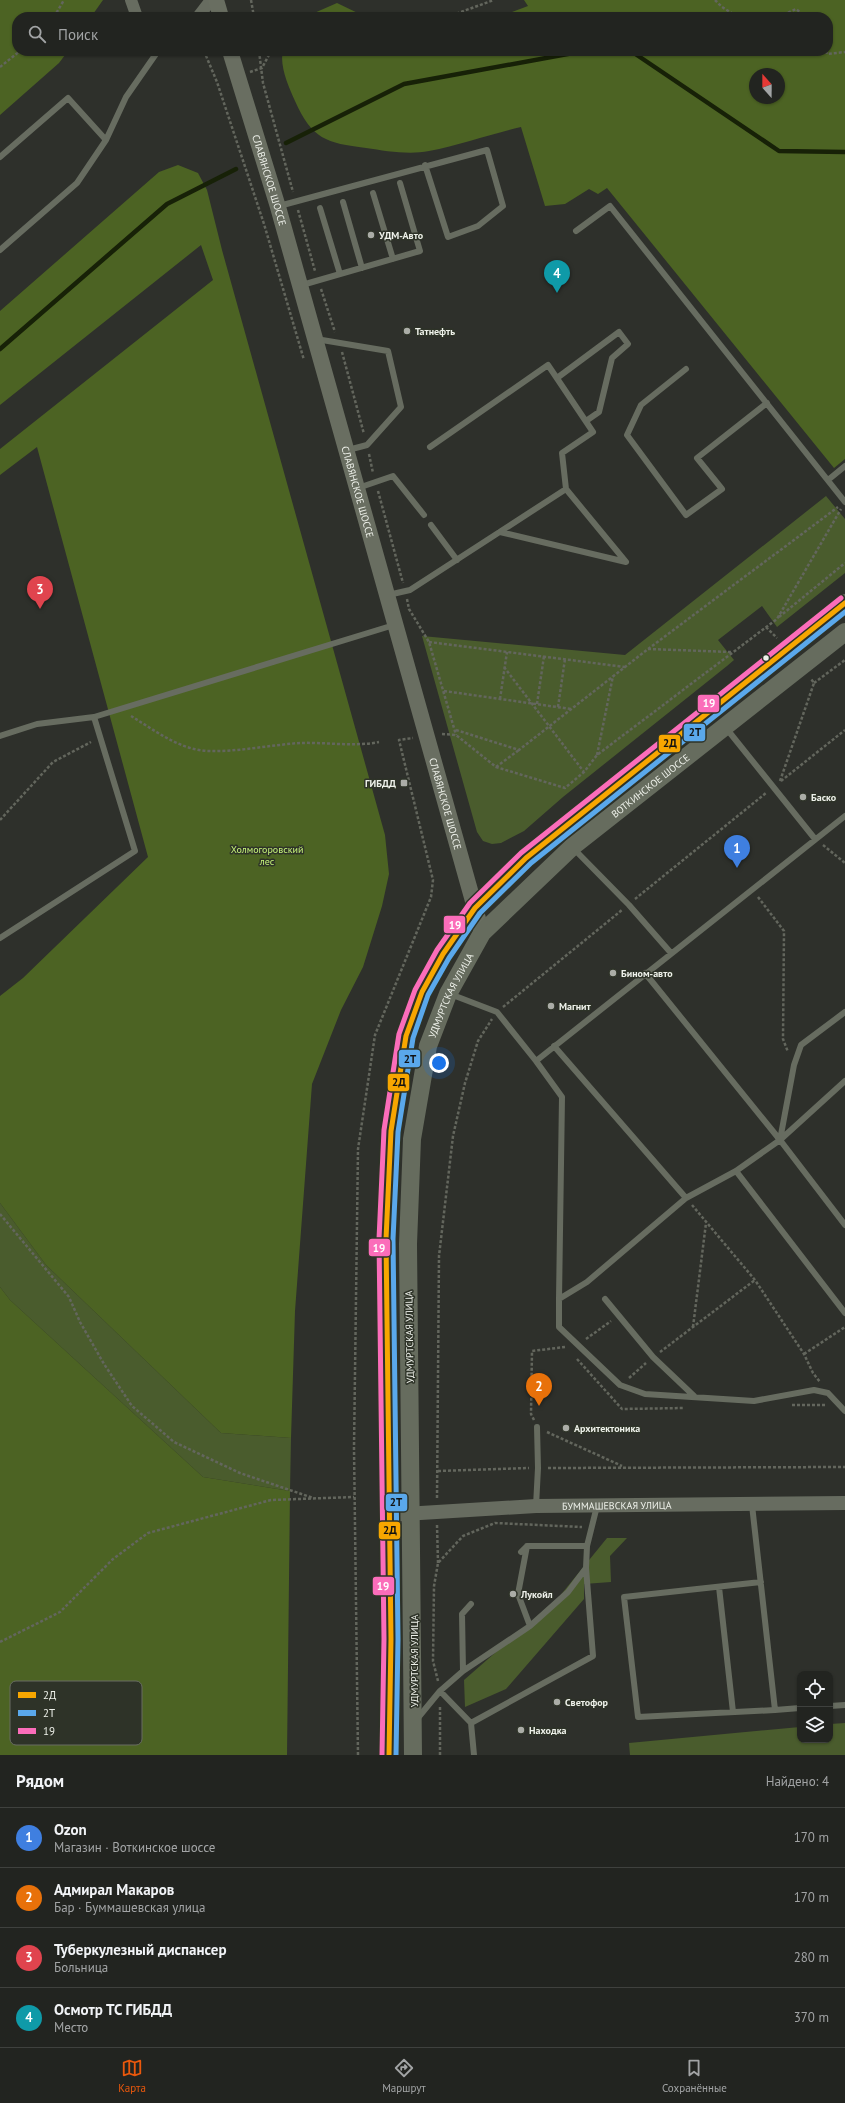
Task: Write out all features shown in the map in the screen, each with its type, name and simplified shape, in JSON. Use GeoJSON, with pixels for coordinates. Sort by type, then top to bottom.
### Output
{"type":"FeatureCollection","features":[{"type":"Feature","properties":{"kind":"main road"},"geometry":{"type":"LineString","coordinates":[[216,0],[220,12]]}},
{"type":"Feature","properties":{"kind":"main road","name":"СЛАВЯНСКОЕ ШОССЕ"},"geometry":{"type":"LineString","coordinates":[[232,56],[278,207],[482,933]]}},
{"type":"Feature","properties":{"kind":"main road","name":"ВОТКИНСКОЕ ШОССЕ"},"geometry":{"type":"LineString","coordinates":[[475,908],[526,858],[845,603]]}},
{"type":"Feature","properties":{"kind":"main road","name":"ВОТКИНСКОЕ ШОССЕ"},"geometry":{"type":"LineString","coordinates":[[482,933],[572,847],[845,632]]}},
{"type":"Feature","properties":{"kind":"main road"},"geometry":{"type":"LineString","coordinates":[[389,1755],[391,1639],[388,1515],[389,1445],[386,1239],[391,1132],[406,1036],[422,992],[443,954],[475,908]]}},
{"type":"Feature","properties":{"kind":"main road","name":"УДМУРТСКАЯ УЛИЦА"},"geometry":{"type":"LineString","coordinates":[[413,1755],[414,1638],[408,1244],[412,1139],[428,1046],[448,994],[482,933]]}},
{"type":"Feature","properties":{"kind":"main road"},"geometry":{"type":"LineString","coordinates":[[389,1445],[410,1445]]}},
{"type":"Feature","properties":{"kind":"main road"},"geometry":{"type":"LineString","coordinates":[[391,1639],[414,1638]]}},
{"type":"Feature","properties":{"kind":"street"},"geometry":{"type":"LineString","coordinates":[[131,0],[135,12]]}},
{"type":"Feature","properties":{"kind":"street"},"geometry":{"type":"LineString","coordinates":[[202,12],[211,0]]}},
{"type":"Feature","properties":{"kind":"street","name":"БУММАШЕВСКАЯ УЛИЦА"},"geometry":{"type":"LineString","coordinates":[[388,1515],[536,1506],[845,1503]]}},
{"type":"Feature","properties":{"kind":"lane"},"geometry":{"type":"LineString","coordinates":[[0,250],[77,183],[106,140],[126,97],[155,56]]}},
{"type":"Feature","properties":{"kind":"lane"},"geometry":{"type":"LineString","coordinates":[[0,157],[68,98],[106,140]]}},
{"type":"Feature","properties":{"kind":"lane"},"geometry":{"type":"LineString","coordinates":[[278,207],[425,165],[488,150],[503,206],[478,226],[448,237],[425,165]]}},
{"type":"Feature","properties":{"kind":"lane"},"geometry":{"type":"LineString","coordinates":[[300,286],[420,251],[400,183]]}},
{"type":"Feature","properties":{"kind":"lane"},"geometry":{"type":"LineString","coordinates":[[373,193],[393,259]]}},
{"type":"Feature","properties":{"kind":"lane"},"geometry":{"type":"LineString","coordinates":[[343,202],[362,268]]}},
{"type":"Feature","properties":{"kind":"lane"},"geometry":{"type":"LineString","coordinates":[[576,231],[610,206],[845,502]]}},
{"type":"Feature","properties":{"kind":"lane"},"geometry":{"type":"LineString","coordinates":[[320,208],[340,274]]}},
{"type":"Feature","properties":{"kind":"lane"},"geometry":{"type":"LineString","coordinates":[[557,378],[619,332],[628,344],[612,358],[599,412],[586,421]]}},
{"type":"Feature","properties":{"kind":"lane"},"geometry":{"type":"LineString","coordinates":[[315,339],[388,352],[401,407],[367,445],[346,451]]}},
{"type":"Feature","properties":{"kind":"lane"},"geometry":{"type":"LineString","coordinates":[[430,447],[548,365],[593,432],[562,453],[566,489],[626,562],[500,532]]}},
{"type":"Feature","properties":{"kind":"lane"},"geometry":{"type":"LineString","coordinates":[[686,369],[641,405],[627,435],[686,515],[722,490],[697,458],[767,403]]}},
{"type":"Feature","properties":{"kind":"lane"},"geometry":{"type":"LineString","coordinates":[[828,480],[845,466]]}},
{"type":"Feature","properties":{"kind":"lane"},"geometry":{"type":"LineString","coordinates":[[357,488],[393,476],[424,515]]}},
{"type":"Feature","properties":{"kind":"lane"},"geometry":{"type":"LineString","coordinates":[[387,595],[405,593],[566,489]]}},
{"type":"Feature","properties":{"kind":"lane"},"geometry":{"type":"LineString","coordinates":[[431,525],[457,560]]}},
{"type":"Feature","properties":{"kind":"lane"},"geometry":{"type":"LineString","coordinates":[[0,736],[37,724],[94,717],[119,708],[395,624]]}},
{"type":"Feature","properties":{"kind":"lane"},"geometry":{"type":"LineString","coordinates":[[0,938],[135,851],[94,717]]}},
{"type":"Feature","properties":{"kind":"lane"},"geometry":{"type":"LineString","coordinates":[[725,727],[815,838]]}},
{"type":"Feature","properties":{"kind":"lane"},"geometry":{"type":"LineString","coordinates":[[536,1061],[815,838],[845,816]]}},
{"type":"Feature","properties":{"kind":"lane"},"geometry":{"type":"LineString","coordinates":[[572,847],[629,905],[671,953]]}},
{"type":"Feature","properties":{"kind":"lane"},"geometry":{"type":"LineString","coordinates":[[645,973],[780,1140],[845,1225]]}},
{"type":"Feature","properties":{"kind":"lane"},"geometry":{"type":"LineString","coordinates":[[448,994],[497,1012],[536,1061],[562,1097],[559,1327],[620,1385],[645,1394],[754,1401],[814,1390],[828,1393],[845,1411]]}},
{"type":"Feature","properties":{"kind":"lane"},"geometry":{"type":"LineString","coordinates":[[780,1140],[794,1065],[802,1045],[845,1012]]}},
{"type":"Feature","properties":{"kind":"lane"},"geometry":{"type":"LineString","coordinates":[[554,1046],[686,1198]]}},
{"type":"Feature","properties":{"kind":"lane"},"geometry":{"type":"LineString","coordinates":[[559,1299],[587,1282],[686,1198],[736,1172],[780,1140],[845,1081]]}},
{"type":"Feature","properties":{"kind":"lane"},"geometry":{"type":"LineString","coordinates":[[736,1172],[845,1313]]}},
{"type":"Feature","properties":{"kind":"lane"},"geometry":{"type":"LineString","coordinates":[[605,1298],[617,1315],[653,1357],[694,1396]]}},
{"type":"Feature","properties":{"kind":"lane"},"geometry":{"type":"LineString","coordinates":[[536,1506],[538,1468],[537,1427]]}},
{"type":"Feature","properties":{"kind":"lane"},"geometry":{"type":"LineString","coordinates":[[752,1504],[775,1710]]}},
{"type":"Feature","properties":{"kind":"lane"},"geometry":{"type":"LineString","coordinates":[[471,1723],[593,1656],[586,1568],[587,1546],[597,1506]]}},
{"type":"Feature","properties":{"kind":"lane"},"geometry":{"type":"LineString","coordinates":[[521,1552],[527,1546],[587,1546]]}},
{"type":"Feature","properties":{"kind":"lane"},"geometry":{"type":"LineString","coordinates":[[527,1546],[518,1594],[530,1626]]}},
{"type":"Feature","properties":{"kind":"lane"},"geometry":{"type":"LineString","coordinates":[[414,1724],[440,1691],[463,1671],[530,1626],[568,1592],[586,1568]]}},
{"type":"Feature","properties":{"kind":"lane"},"geometry":{"type":"LineString","coordinates":[[761,1582],[624,1597],[638,1717],[797,1708]]}},
{"type":"Feature","properties":{"kind":"lane"},"geometry":{"type":"LineString","coordinates":[[719,1587],[733,1712]]}},
{"type":"Feature","properties":{"kind":"lane"},"geometry":{"type":"LineString","coordinates":[[463,1671],[462,1614],[471,1604]]}},
{"type":"Feature","properties":{"kind":"lane"},"geometry":{"type":"LineString","coordinates":[[440,1691],[471,1723],[474,1755]]}},
{"type":"Feature","properties":{"kind":"lane"},"geometry":{"type":"LineString","coordinates":[[833,1706],[845,1705]]}},
{"type":"Feature","properties":{"kind":"path"},"geometry":{"type":"LineString","coordinates":[[57,12],[64,0]]}},
{"type":"Feature","properties":{"kind":"path"},"geometry":{"type":"LineString","coordinates":[[252,0],[253,12]]}},
{"type":"Feature","properties":{"kind":"path"},"geometry":{"type":"LineString","coordinates":[[461,12],[494,0]]}},
{"type":"Feature","properties":{"kind":"path"},"geometry":{"type":"LineString","coordinates":[[715,0],[730,12]]}},
{"type":"Feature","properties":{"kind":"path"},"geometry":{"type":"LineString","coordinates":[[790,12],[796,9],[800,12]]}},
{"type":"Feature","properties":{"kind":"path"},"geometry":{"type":"LineString","coordinates":[[833,53],[845,52]]}},
{"type":"Feature","properties":{"kind":"path"},"geometry":{"type":"LineString","coordinates":[[0,67],[14,56]]}},
{"type":"Feature","properties":{"kind":"path"},"geometry":{"type":"LineString","coordinates":[[206,56],[217,82],[264,224],[306,367]]}},
{"type":"Feature","properties":{"kind":"path"},"geometry":{"type":"LineString","coordinates":[[260,56],[263,83],[318,280],[339,343],[409,609],[429,642],[456,730],[456,735]]}},
{"type":"Feature","properties":{"kind":"path"},"geometry":{"type":"LineString","coordinates":[[262,68],[268,56]]}},
{"type":"Feature","properties":{"kind":"path"},"geometry":{"type":"LineString","coordinates":[[777,619],[845,502]]}},
{"type":"Feature","properties":{"kind":"path"},"geometry":{"type":"LineString","coordinates":[[496,767],[648,649],[845,502]]}},
{"type":"Feature","properties":{"kind":"path"},"geometry":{"type":"LineString","coordinates":[[442,734],[456,735],[496,767],[565,788],[584,772],[597,755],[777,619],[845,563]]}},
{"type":"Feature","properties":{"kind":"path"},"geometry":{"type":"LineString","coordinates":[[766,627],[788,648]]}},
{"type":"Feature","properties":{"kind":"path"},"geometry":{"type":"LineString","coordinates":[[429,642],[625,667]]}},
{"type":"Feature","properties":{"kind":"path"},"geometry":{"type":"LineString","coordinates":[[648,649],[732,652]]}},
{"type":"Feature","properties":{"kind":"path"},"geometry":{"type":"LineString","coordinates":[[500,699],[507,652]]}},
{"type":"Feature","properties":{"kind":"path"},"geometry":{"type":"LineString","coordinates":[[537,704],[544,656]]}},
{"type":"Feature","properties":{"kind":"path"},"geometry":{"type":"LineString","coordinates":[[558,707],[565,659]]}},
{"type":"Feature","properties":{"kind":"path"},"geometry":{"type":"LineString","coordinates":[[780,782],[814,683],[845,660]]}},
{"type":"Feature","properties":{"kind":"path"},"geometry":{"type":"LineString","coordinates":[[802,666],[814,683]]}},
{"type":"Feature","properties":{"kind":"path"},"geometry":{"type":"LineString","coordinates":[[504,667],[584,772]]}},
{"type":"Feature","properties":{"kind":"path"},"geometry":{"type":"LineString","coordinates":[[597,755],[613,676]]}},
{"type":"Feature","properties":{"kind":"path"},"geometry":{"type":"LineString","coordinates":[[444,691],[572,709]]}},
{"type":"Feature","properties":{"kind":"path"},"geometry":{"type":"LineString","coordinates":[[119,708],[166,738],[188,747],[208,751],[301,743],[368,744],[379,742]]}},
{"type":"Feature","properties":{"kind":"path"},"geometry":{"type":"LineString","coordinates":[[456,730],[519,750]]}},
{"type":"Feature","properties":{"kind":"path"},"geometry":{"type":"LineString","coordinates":[[845,730],[497,1012],[478,1041],[465,1083],[452,1136],[439,1256],[438,1471],[624,1467],[845,1467]]}},
{"type":"Feature","properties":{"kind":"path"},"geometry":{"type":"LineString","coordinates":[[0,820],[53,762],[100,737]]}},
{"type":"Feature","properties":{"kind":"path"},"geometry":{"type":"LineString","coordinates":[[815,838],[845,863]]}},
{"type":"Feature","properties":{"kind":"path"},"geometry":{"type":"LineString","coordinates":[[752,888],[784,931],[783,1039],[794,1065]]}},
{"type":"Feature","properties":{"kind":"path"},"geometry":{"type":"LineString","coordinates":[[686,1198],[755,1280],[804,1354],[813,1373],[828,1393]]}},
{"type":"Feature","properties":{"kind":"path"},"geometry":{"type":"LineString","coordinates":[[0,1214],[69,1297],[80,1322],[104,1364],[132,1406],[174,1442],[240,1473],[313,1498]]}},
{"type":"Feature","properties":{"kind":"path"},"geometry":{"type":"LineString","coordinates":[[693,1327],[706,1222]]}},
{"type":"Feature","properties":{"kind":"path"},"geometry":{"type":"LineString","coordinates":[[609,1396],[653,1357],[755,1280]]}},
{"type":"Feature","properties":{"kind":"path"},"geometry":{"type":"LineString","coordinates":[[617,1315],[578,1346],[532,1351],[531,1414],[537,1427],[624,1467]]}},
{"type":"Feature","properties":{"kind":"path"},"geometry":{"type":"LineString","coordinates":[[804,1354],[845,1327]]}},
{"type":"Feature","properties":{"kind":"path"},"geometry":{"type":"LineString","coordinates":[[0,1642],[60,1612],[113,1559],[148,1534],[271,1500],[354,1497]]}},
{"type":"Feature","properties":{"kind":"path"},"geometry":{"type":"LineString","coordinates":[[440,1755],[440,1691],[433,1661],[434,1586],[438,1563],[463,1536],[495,1523],[592,1528]]}},
{"type":"Feature","properties":{"kind":"green space"},"geometry":{"type":"Polygon","coordinates":[[[0,0],[103,0],[95,12],[12,12],[12,56],[64,56],[59,63],[0,115],[0,0]]]}},
{"type":"Feature","properties":{"kind":"green space"},"geometry":{"type":"Polygon","coordinates":[[[524,0],[845,0],[845,459],[834,468],[607,188],[598,194],[589,189],[565,204],[545,206],[521,127],[452,146],[421,152],[406,153],[389,151],[340,144],[330,141],[314,131],[301,114],[290,90],[282,63],[282,56],[833,56],[833,12],[512,12],[528,6],[524,0]]]}},
{"type":"Feature","properties":{"kind":"green space"},"geometry":{"type":"Polygon","coordinates":[[[337,3],[356,12],[316,12],[337,3]]]}},
{"type":"Feature","properties":{"kind":"green space","name":"Холмогоровский лес"},"geometry":{"type":"Polygon","coordinates":[[[178,165],[198,173],[207,190],[222,250],[385,835],[389,874],[382,906],[363,967],[341,1010],[312,1084],[295,1311],[291,1438],[221,1433],[46,1265],[0,1203],[0,996],[23,978],[148,857],[37,447],[0,475],[0,449],[213,280],[201,245],[0,405],[0,311],[159,172],[178,165]]]}},
{"type":"Feature","properties":{"kind":"green space"},"geometry":{"type":"Polygon","coordinates":[[[826,496],[845,519],[845,573],[777,627],[762,606],[718,640],[734,660],[727,666],[563,797],[524,831],[501,843],[492,844],[483,841],[477,832],[422,636],[625,655],[826,496]]]}},
{"type":"Feature","properties":{"kind":"green space"},"geometry":{"type":"Polygon","coordinates":[[[0,1203],[46,1265],[221,1433],[291,1438],[290,1491],[203,1477],[10,1300],[0,1287],[0,1203]]]}},
{"type":"Feature","properties":{"kind":"green space"},"geometry":{"type":"Polygon","coordinates":[[[0,1287],[10,1300],[203,1477],[290,1491],[287,1755],[0,1755],[0,1287]]]}},
{"type":"Feature","properties":{"kind":"green space"},"geometry":{"type":"Polygon","coordinates":[[[607,1538],[627,1538],[610,1556],[611,1582],[584,1584],[584,1599],[506,1689],[465,1707],[464,1680],[559,1597],[607,1538]]]}},
{"type":"Feature","properties":{"kind":"green space"},"geometry":{"type":"Polygon","coordinates":[[[845,1723],[845,1755],[630,1755],[629,1743],[797,1727],[797,1743],[833,1743],[833,1724],[845,1723]]]}},
{"type":"Feature","properties":{"kind":"waterway"},"geometry":{"type":"LineString","coordinates":[[286,143],[404,84],[557,56]]}},
{"type":"Feature","properties":{"kind":"waterway"},"geometry":{"type":"LineString","coordinates":[[638,56],[779,151],[845,152]]}},
{"type":"Feature","properties":{"kind":"waterway"},"geometry":{"type":"LineString","coordinates":[[0,349],[167,204],[236,169]]}},
{"type":"Feature","properties":{"kind":"transit line","name":"19"},"geometry":{"type":"LineString","coordinates":[[382,1755],[384,1639],[379,1239],[384,1130],[399,1034],[415,990],[437,950],[470,903],[521,853],[841,598]]}},
{"type":"Feature","properties":{"kind":"transit line","name":"2Д"},"geometry":{"type":"LineString","coordinates":[[389,1755],[391,1639],[386,1239],[391,1131],[406,1036],[422,992],[443,954],[475,908],[526,858],[845,603]]}},
{"type":"Feature","properties":{"kind":"transit line","name":"2Т"},"geometry":{"type":"LineString","coordinates":[[396,1755],[398,1639],[393,1239],[398,1132],[413,1038],[428,995],[449,958],[480,913],[531,863],[845,612]]}},
{"type":"Feature","properties":{"kind":"place","name":"УДМ-Авто"},"geometry":{"type":"Point","coordinates":[371,235]}},
{"type":"Feature","properties":{"kind":"place","name":"Осмотр ТС ГИБДД"},"geometry":{"type":"Point","coordinates":[557,293]}},
{"type":"Feature","properties":{"kind":"place","name":"Татнефть"},"geometry":{"type":"Point","coordinates":[407,331]}},
{"type":"Feature","properties":{"kind":"place","name":"Туберкулезный диспансер"},"geometry":{"type":"Point","coordinates":[40,609]}},
{"type":"Feature","properties":{"kind":"place","name":"ГИБДД"},"geometry":{"type":"Point","coordinates":[404,783]}},
{"type":"Feature","properties":{"kind":"place","name":"Баско"},"geometry":{"type":"Point","coordinates":[803,797]}},
{"type":"Feature","properties":{"kind":"place","name":"Ozon"},"geometry":{"type":"Point","coordinates":[737,868]}},
{"type":"Feature","properties":{"kind":"place","name":"Бином-авто"},"geometry":{"type":"Point","coordinates":[613,973]}},
{"type":"Feature","properties":{"kind":"place","name":"Магнит"},"geometry":{"type":"Point","coordinates":[551,1006]}},
{"type":"Feature","properties":{"kind":"place","name":"Адмирал Макаров"},"geometry":{"type":"Point","coordinates":[539,1406]}},
{"type":"Feature","properties":{"kind":"place","name":"Архитектоника"},"geometry":{"type":"Point","coordinates":[566,1428]}},
{"type":"Feature","properties":{"kind":"place","name":"Лукойл"},"geometry":{"type":"Point","coordinates":[513,1594]}},
{"type":"Feature","properties":{"kind":"place","name":"Светофор"},"geometry":{"type":"Point","coordinates":[557,1702]}},
{"type":"Feature","properties":{"kind":"place","name":"Находка"},"geometry":{"type":"Point","coordinates":[521,1730]}}]}
